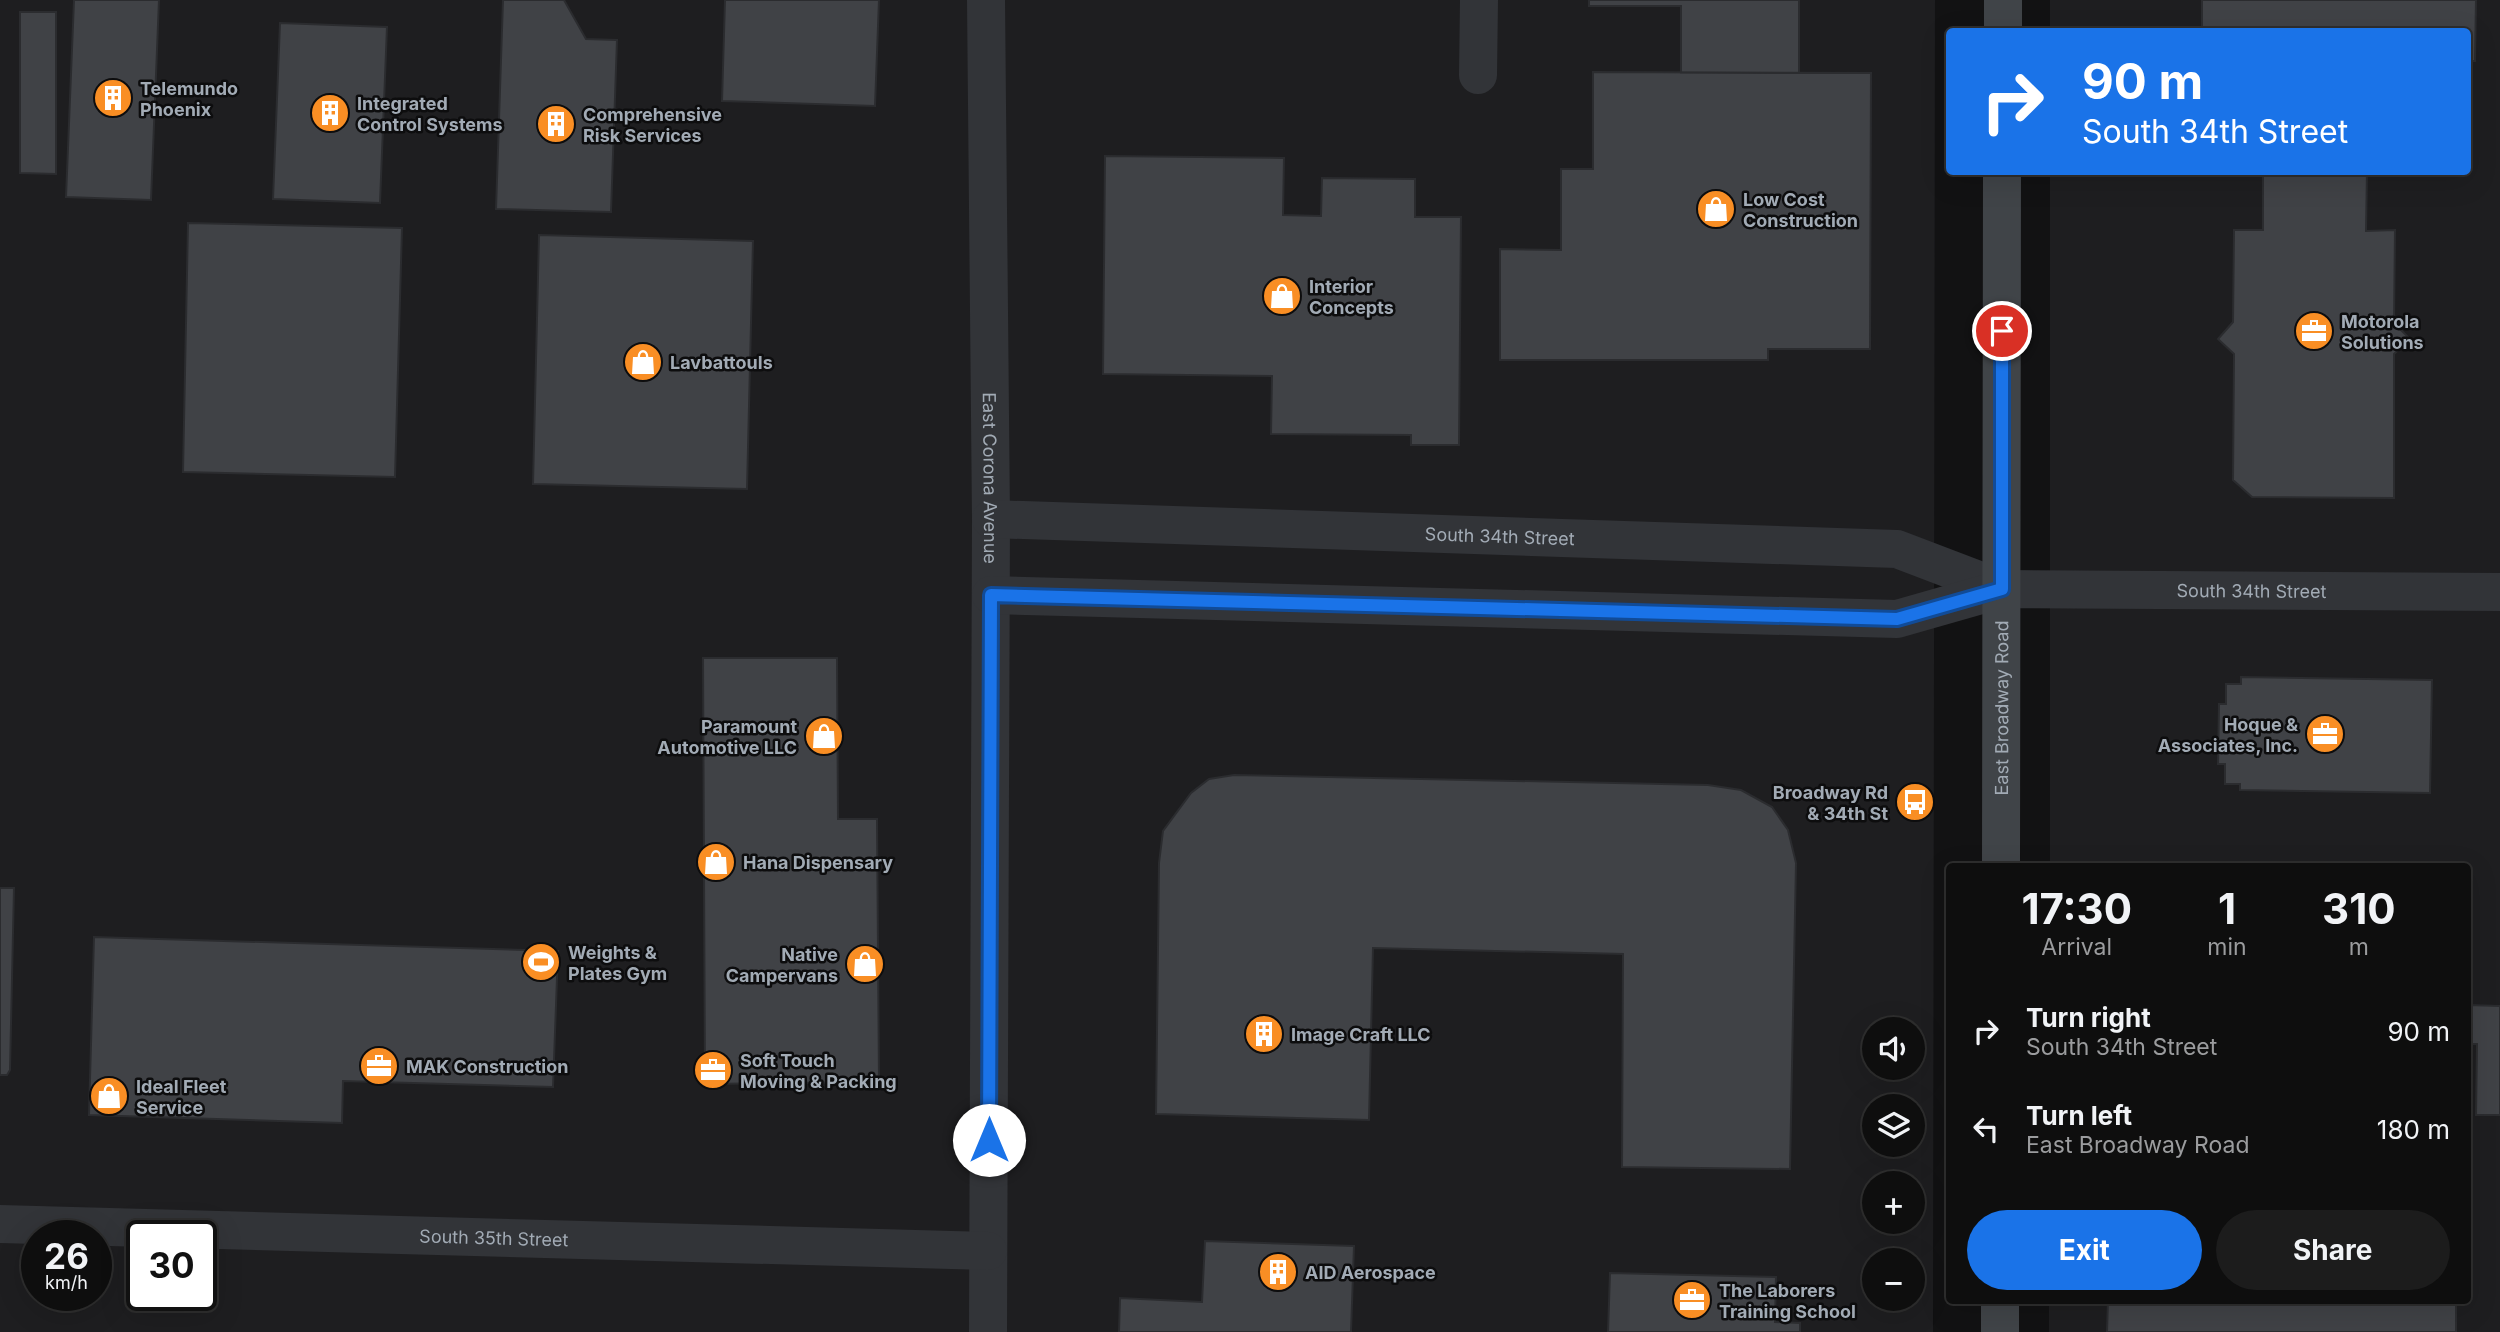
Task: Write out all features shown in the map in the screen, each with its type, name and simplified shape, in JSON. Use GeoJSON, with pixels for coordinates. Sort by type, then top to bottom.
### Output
{"type":"FeatureCollection","features":[{"type":"Feature","properties":{"kind":"main road"},"geometry":{"type":"LineString","coordinates":[[2003,0],[2003,28]]}},
{"type":"Feature","properties":{"kind":"main road","name":"East Broadway Road"},"geometry":{"type":"LineString","coordinates":[[2001,863],[2002,175]]}},
{"type":"Feature","properties":{"kind":"main road"},"geometry":{"type":"LineString","coordinates":[[2000,1304],[2000,1332]]}},
{"type":"Feature","properties":{"kind":"street","name":"East Corona Avenue"},"geometry":{"type":"LineString","coordinates":[[986,0],[991,519],[988,1332]]}},
{"type":"Feature","properties":{"kind":"street"},"geometry":{"type":"LineString","coordinates":[[1478,75],[1479,0]]}},
{"type":"Feature","properties":{"kind":"street","name":"South 34th Street"},"geometry":{"type":"LineString","coordinates":[[991,519],[1897,549],[2002,589]]}},
{"type":"Feature","properties":{"kind":"street","name":"South 34th Street"},"geometry":{"type":"LineString","coordinates":[[991,595],[1897,619],[2002,589],[2500,592]]}},
{"type":"Feature","properties":{"kind":"street","name":"South 35th Street"},"geometry":{"type":"LineString","coordinates":[[0,1224],[988,1251]]}},
{"type":"Feature","properties":{"kind":"shaded area"},"geometry":{"type":"Polygon","coordinates":[[[0,0],[1935,0],[1933,1332],[0,1332],[0,0]]]}},
{"type":"Feature","properties":{"kind":"shaded area"},"geometry":{"type":"Polygon","coordinates":[[[2050,0],[2500,0],[2500,1332],[2049,1332],[2049,1304],[2471,1304],[2471,863],[2050,863],[2050,175],[2471,175],[2471,28],[2050,28],[2050,0]]]}},
{"type":"Feature","properties":{"kind":"building","name":"Telemundo Phoenix"},"geometry":{"type":"Polygon","coordinates":[[[74,0],[159,0],[151,200],[66,197],[74,0]]]}},
{"type":"Feature","properties":{"kind":"building","name":"Comprehensive Risk Services"},"geometry":{"type":"Polygon","coordinates":[[[503,0],[564,0],[586,39],[617,40],[611,212],[496,209],[503,0]]]}},
{"type":"Feature","properties":{"kind":"building"},"geometry":{"type":"Polygon","coordinates":[[[725,0],[879,0],[875,106],[722,101],[725,0]]]}},
{"type":"Feature","properties":{"kind":"building"},"geometry":{"type":"Polygon","coordinates":[[[1589,0],[1799,0],[1799,73],[1681,73],[1681,6],[1589,6],[1589,0]]]}},
{"type":"Feature","properties":{"kind":"building"},"geometry":{"type":"Polygon","coordinates":[[[2202,0],[2476,0],[2475,61],[2471,61],[2471,28],[2202,28],[2202,0]]]}},
{"type":"Feature","properties":{"kind":"building"},"geometry":{"type":"Polygon","coordinates":[[[20,12],[56,12],[56,174],[20,173],[20,12]]]}},
{"type":"Feature","properties":{"kind":"building","name":"Integrated Control Systems"},"geometry":{"type":"Polygon","coordinates":[[[280,23],[387,27],[380,203],[273,199],[280,23]]]}},
{"type":"Feature","properties":{"kind":"building","name":"Low Cost Construction"},"geometry":{"type":"Polygon","coordinates":[[[1593,72],[1871,73],[1870,349],[1768,349],[1768,360],[1500,360],[1500,249],[1561,250],[1561,169],[1593,169],[1593,72]]]}},
{"type":"Feature","properties":{"kind":"building","name":"Interior Concepts"},"geometry":{"type":"Polygon","coordinates":[[[1105,156],[1284,158],[1283,215],[1321,216],[1322,178],[1415,179],[1415,217],[1461,217],[1459,445],[1411,445],[1411,435],[1271,434],[1272,376],[1103,374],[1105,156]]]}},
{"type":"Feature","properties":{"kind":"building","name":"Motorola Solutions"},"geometry":{"type":"Polygon","coordinates":[[[2263,175],[2367,175],[2366,231],[2395,230],[2394,323],[2410,339],[2394,354],[2394,498],[2252,497],[2233,480],[2234,354],[2218,339],[2233,322],[2234,230],[2263,230],[2263,175]]]}},
{"type":"Feature","properties":{"kind":"building"},"geometry":{"type":"Polygon","coordinates":[[[188,223],[402,228],[395,477],[183,472],[188,223]]]}},
{"type":"Feature","properties":{"kind":"building","name":"Lavbattouls"},"geometry":{"type":"Polygon","coordinates":[[[539,235],[753,241],[747,489],[533,484],[539,235]]]}},
{"type":"Feature","properties":{"kind":"building"},"geometry":{"type":"Polygon","coordinates":[[[703,658],[837,658],[838,819],[877,819],[879,1082],[705,1084],[703,658]]]}},
{"type":"Feature","properties":{"kind":"building","name":"Hoque & Associates, Inc."},"geometry":{"type":"Polygon","coordinates":[[[2241,677],[2432,680],[2430,793],[2240,790],[2240,784],[2225,784],[2225,764],[2218,764],[2219,704],[2226,704],[2226,684],[2241,684],[2241,677]]]}},
{"type":"Feature","properties":{"kind":"building","name":"Image Craft LLC"},"geometry":{"type":"Polygon","coordinates":[[[1234,775],[1708,785],[1741,790],[1772,807],[1788,830],[1796,863],[1790,1169],[1622,1167],[1623,954],[1373,948],[1369,1120],[1156,1114],[1159,863],[1163,831],[1191,793],[1209,779],[1234,775]]]}},
{"type":"Feature","properties":{"kind":"building"},"geometry":{"type":"Polygon","coordinates":[[[0,888],[14,888],[10,1070],[7,1075],[0,1075],[0,888]]]}},
{"type":"Feature","properties":{"kind":"building"},"geometry":{"type":"Polygon","coordinates":[[[94,937],[558,951],[553,1087],[343,1081],[342,1123],[89,1115],[94,937]]]}},
{"type":"Feature","properties":{"kind":"building"},"geometry":{"type":"Polygon","coordinates":[[[2471,1005],[2500,1006],[2500,1115],[2476,1115],[2477,1044],[2471,1044],[2471,1005]]]}},
{"type":"Feature","properties":{"kind":"building","name":"AID Aerospace"},"geometry":{"type":"Polygon","coordinates":[[[1205,1241],[1354,1246],[1351,1332],[1119,1332],[1120,1298],[1202,1302],[1205,1241]]]}},
{"type":"Feature","properties":{"kind":"building","name":"The Laborers Training School"},"geometry":{"type":"Polygon","coordinates":[[[1610,1273],[1776,1277],[1775,1322],[1800,1323],[1800,1332],[1608,1332],[1610,1273]]]}},
{"type":"Feature","properties":{"kind":"building"},"geometry":{"type":"Polygon","coordinates":[[[2108,1304],[2456,1304],[2456,1332],[2107,1332],[2108,1304]]]}},
{"type":"Feature","properties":{"kind":"place","name":"Telemundo Phoenix"},"geometry":{"type":"Point","coordinates":[113,98]}},
{"type":"Feature","properties":{"kind":"place","name":"Integrated Control Systems"},"geometry":{"type":"Point","coordinates":[330,113]}},
{"type":"Feature","properties":{"kind":"place","name":"Comprehensive Risk Services"},"geometry":{"type":"Point","coordinates":[556,124]}},
{"type":"Feature","properties":{"kind":"place","name":"Low Cost Construction"},"geometry":{"type":"Point","coordinates":[1716,209]}},
{"type":"Feature","properties":{"kind":"place","name":"Interior Concepts"},"geometry":{"type":"Point","coordinates":[1282,296]}},
{"type":"Feature","properties":{"kind":"place","name":"Motorola Solutions"},"geometry":{"type":"Point","coordinates":[2314,331]}},
{"type":"Feature","properties":{"kind":"place","name":"Lavbattouls"},"geometry":{"type":"Point","coordinates":[643,362]}},
{"type":"Feature","properties":{"kind":"place","name":"Hoque & Associates, Inc."},"geometry":{"type":"Point","coordinates":[2325,734]}},
{"type":"Feature","properties":{"kind":"place","name":"Paramount Automotive LLC"},"geometry":{"type":"Point","coordinates":[824,736]}},
{"type":"Feature","properties":{"kind":"place","name":"Broadway Rd & 34th St"},"geometry":{"type":"Point","coordinates":[1915,802]}},
{"type":"Feature","properties":{"kind":"place","name":"Hana Dispensary"},"geometry":{"type":"Point","coordinates":[716,862]}},
{"type":"Feature","properties":{"kind":"place","name":"Weights & Plates Gym"},"geometry":{"type":"Point","coordinates":[541,962]}},
{"type":"Feature","properties":{"kind":"place","name":"Native Campervans"},"geometry":{"type":"Point","coordinates":[865,964]}},
{"type":"Feature","properties":{"kind":"place","name":"Image Craft LLC"},"geometry":{"type":"Point","coordinates":[1264,1034]}},
{"type":"Feature","properties":{"kind":"place","name":"MAK Construction"},"geometry":{"type":"Point","coordinates":[379,1066]}},
{"type":"Feature","properties":{"kind":"place","name":"Soft Touch Moving & Packing"},"geometry":{"type":"Point","coordinates":[713,1070]}},
{"type":"Feature","properties":{"kind":"place","name":"Ideal Fleet Service"},"geometry":{"type":"Point","coordinates":[109,1096]}},
{"type":"Feature","properties":{"kind":"place","name":"AID Aerospace"},"geometry":{"type":"Point","coordinates":[1278,1272]}},
{"type":"Feature","properties":{"kind":"place","name":"The Laborers Training School"},"geometry":{"type":"Point","coordinates":[1692,1300]}},
{"type":"Feature","properties":{"kind":"route"},"geometry":{"type":"LineString","coordinates":[[989,1140],[991,595],[1897,619],[2002,589],[2002,331]]}}]}
